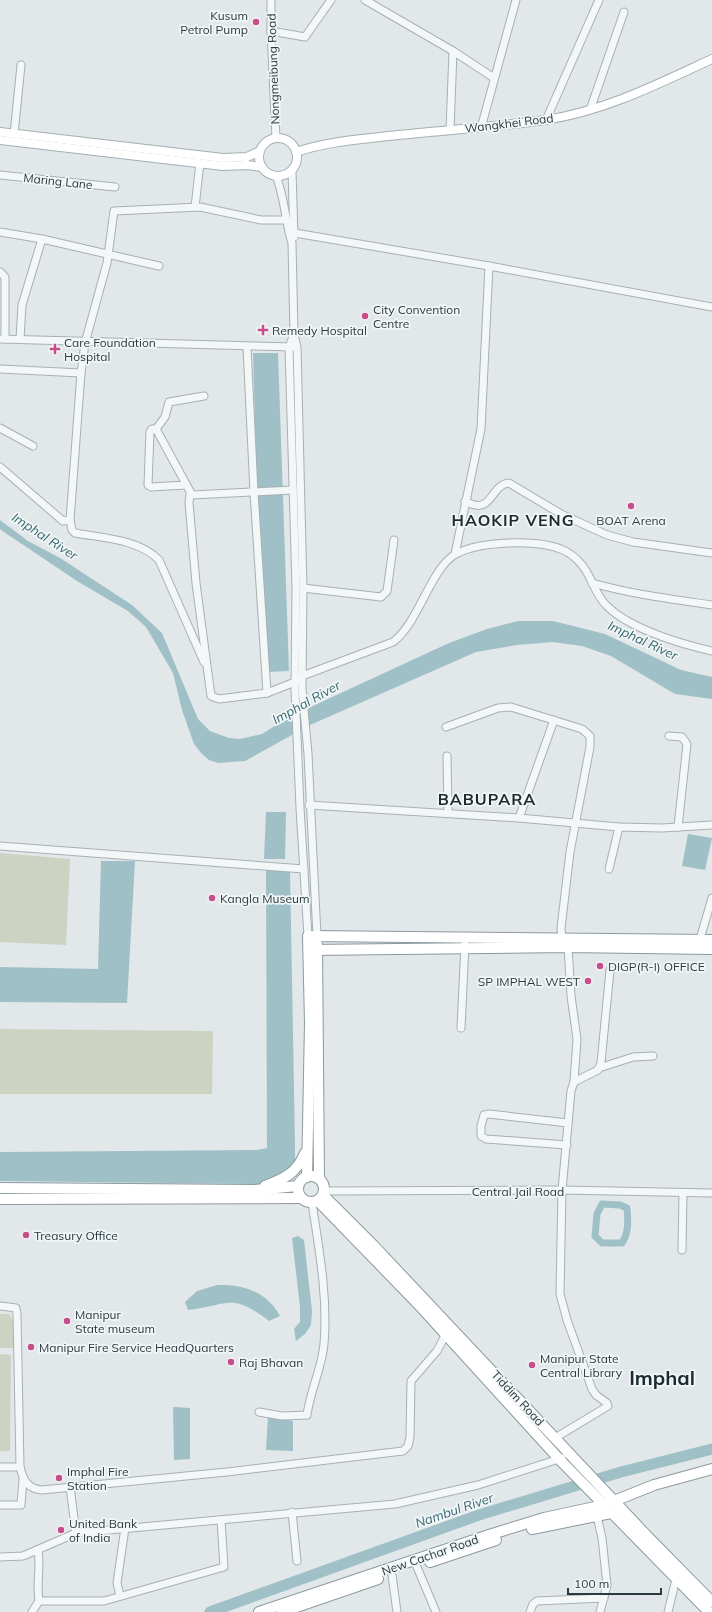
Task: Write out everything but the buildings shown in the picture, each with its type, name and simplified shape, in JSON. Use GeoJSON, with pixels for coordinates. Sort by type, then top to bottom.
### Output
{"type":"FeatureCollection","features":[{"type":"Feature","properties":{"kind":"highway"},"geometry":{"type":"LineString","coordinates":[[298,1186],[298,1194],[308,1203],[319,1198],[324,1187],[319,1179],[312,936],[403,936],[465,942],[568,947],[712,949]]}},
{"type":"Feature","properties":{"kind":"highway"},"geometry":{"type":"LineString","coordinates":[[403,936],[403,948]]}},
{"type":"Feature","properties":{"kind":"highway"},"geometry":{"type":"LineString","coordinates":[[313,950],[403,948],[465,942],[562,939],[712,940]]}},
{"type":"Feature","properties":{"kind":"highway"},"geometry":{"type":"LineString","coordinates":[[0,1188],[254,1190],[298,1186],[307,1177],[313,950]]}},
{"type":"Feature","properties":{"kind":"highway"},"geometry":{"type":"LineString","coordinates":[[254,1190],[290,1176],[300,1164],[307,1147]]}},
{"type":"Feature","properties":{"kind":"highway"},"geometry":{"type":"LineString","coordinates":[[307,1177],[316,1177],[319,1179]]}},
{"type":"Feature","properties":{"kind":"highway"},"geometry":{"type":"LineString","coordinates":[[0,1199],[301,1198]]}},
{"type":"Feature","properties":{"kind":"highway"},"geometry":{"type":"LineString","coordinates":[[319,1198],[358,1241],[449,1331],[560,1460],[577,1470],[594,1495],[601,1510],[676,1579],[709,1612]]}},
{"type":"Feature","properties":{"kind":"highway","name":"Tiddim Road"},"geometry":{"type":"LineString","coordinates":[[449,1331],[555,1438],[570,1455],[577,1470],[612,1499],[712,1602]]}},
{"type":"Feature","properties":{"kind":"highway"},"geometry":{"type":"LineString","coordinates":[[601,1510],[612,1499],[654,1485],[712,1469]]}},
{"type":"Feature","properties":{"kind":"highway","name":"New Cachar Road"},"geometry":{"type":"LineString","coordinates":[[289,1611],[417,1566],[522,1532],[601,1510]]}},
{"type":"Feature","properties":{"kind":"highway","name":"New Cachar Road"},"geometry":{"type":"LineString","coordinates":[[259,1612],[544,1518],[601,1510]]}},
{"type":"Feature","properties":{"kind":"main road","name":"Wangkhei Road"},"geometry":{"type":"LineString","coordinates":[[296,152],[313,146],[341,141],[482,128],[546,120],[590,110],[626,98],[712,59]]}},
{"type":"Feature","properties":{"kind":"main road"},"geometry":{"type":"LineString","coordinates":[[0,132],[223,158],[247,157],[260,151]]}},
{"type":"Feature","properties":{"kind":"main road"},"geometry":{"type":"LineString","coordinates":[[276,138],[288,141],[296,152],[295,165],[292,171],[284,175],[276,176],[268,174],[262,167],[259,159],[260,151],[265,144],[276,138]]}},
{"type":"Feature","properties":{"kind":"main road"},"geometry":{"type":"LineString","coordinates":[[0,140],[223,166],[247,165],[262,167]]}},
{"type":"Feature","properties":{"kind":"street","name":"Nongmeibung Road"},"geometry":{"type":"LineString","coordinates":[[271,0],[276,138]]}},
{"type":"Feature","properties":{"kind":"street"},"geometry":{"type":"LineString","coordinates":[[271,31],[306,37],[331,0]]}},
{"type":"Feature","properties":{"kind":"street"},"geometry":{"type":"LineString","coordinates":[[365,0],[453,51],[494,78]]}},
{"type":"Feature","properties":{"kind":"street"},"geometry":{"type":"LineString","coordinates":[[482,128],[494,78],[516,0]]}},
{"type":"Feature","properties":{"kind":"street"},"geometry":{"type":"LineString","coordinates":[[546,120],[599,0]]}},
{"type":"Feature","properties":{"kind":"street"},"geometry":{"type":"LineString","coordinates":[[590,110],[624,12]]}},
{"type":"Feature","properties":{"kind":"street"},"geometry":{"type":"LineString","coordinates":[[450,130],[453,51]]}},
{"type":"Feature","properties":{"kind":"street"},"geometry":{"type":"LineString","coordinates":[[14,134],[22,65]]}},
{"type":"Feature","properties":{"kind":"street"},"geometry":{"type":"LineString","coordinates":[[195,206],[200,163]]}},
{"type":"Feature","properties":{"kind":"street"},"geometry":{"type":"LineString","coordinates":[[292,171],[294,334],[297,347],[303,588],[302,676],[297,686],[308,754],[312,936]]}},
{"type":"Feature","properties":{"kind":"street","name":"Maring Lane"},"geometry":{"type":"LineString","coordinates":[[0,175],[116,187]]}},
{"type":"Feature","properties":{"kind":"street"},"geometry":{"type":"LineString","coordinates":[[276,176],[282,190],[287,220],[292,233]]}},
{"type":"Feature","properties":{"kind":"street"},"geometry":{"type":"LineString","coordinates":[[207,669],[159,560],[150,552],[137,546],[75,533],[72,530],[70,520],[80,373],[85,343],[109,254],[113,212],[115,210],[195,206],[261,220],[287,220]]}},
{"type":"Feature","properties":{"kind":"street"},"geometry":{"type":"LineString","coordinates":[[0,232],[42,239],[159,266]]}},
{"type":"Feature","properties":{"kind":"street"},"geometry":{"type":"LineString","coordinates":[[292,233],[490,266],[712,307]]}},
{"type":"Feature","properties":{"kind":"street"},"geometry":{"type":"LineString","coordinates":[[20,339],[23,300],[42,239]]}},
{"type":"Feature","properties":{"kind":"street"},"geometry":{"type":"LineString","coordinates":[[455,554],[481,429],[490,266]]}},
{"type":"Feature","properties":{"kind":"street"},"geometry":{"type":"LineString","coordinates":[[0,272],[5,277],[2,339],[85,343],[297,347]]}},
{"type":"Feature","properties":{"kind":"street"},"geometry":{"type":"LineString","coordinates":[[294,334],[289,348],[296,587],[298,753],[304,869],[312,936]]}},
{"type":"Feature","properties":{"kind":"street"},"geometry":{"type":"LineString","coordinates":[[247,347],[254,492],[267,693]]}},
{"type":"Feature","properties":{"kind":"street"},"geometry":{"type":"LineString","coordinates":[[0,368],[80,373]]}},
{"type":"Feature","properties":{"kind":"street"},"geometry":{"type":"LineString","coordinates":[[186,485],[151,487],[148,485],[150,432],[152,429],[156,429],[165,417],[169,402],[204,396]]}},
{"type":"Feature","properties":{"kind":"street"},"geometry":{"type":"LineString","coordinates":[[0,428],[33,446]]}},
{"type":"Feature","properties":{"kind":"street"},"geometry":{"type":"LineString","coordinates":[[156,429],[190,494],[189,503],[196,576],[210,694],[214,698],[219,699],[267,693],[297,686]]}},
{"type":"Feature","properties":{"kind":"street"},"geometry":{"type":"LineString","coordinates":[[0,467],[63,521],[70,520]]}},
{"type":"Feature","properties":{"kind":"street"},"geometry":{"type":"LineString","coordinates":[[465,501],[476,505],[483,505],[502,484],[509,483],[561,514],[607,535],[640,543],[712,553]]}},
{"type":"Feature","properties":{"kind":"street"},"geometry":{"type":"LineString","coordinates":[[190,494],[195,496],[292,490]]}},
{"type":"Feature","properties":{"kind":"street"},"geometry":{"type":"LineString","coordinates":[[303,588],[381,597],[387,591],[394,540]]}},
{"type":"Feature","properties":{"kind":"street"},"geometry":{"type":"LineString","coordinates":[[302,676],[384,646],[400,637],[444,564],[455,554],[482,545],[533,544],[563,550],[577,559],[582,565],[601,599],[607,606],[627,620],[670,640],[712,651]]}},
{"type":"Feature","properties":{"kind":"street"},"geometry":{"type":"LineString","coordinates":[[592,583],[651,597],[712,605]]}},
{"type":"Feature","properties":{"kind":"street"},"geometry":{"type":"LineString","coordinates":[[446,728],[505,707],[517,708],[582,729],[587,733],[590,740],[563,908],[562,939],[568,947],[571,996],[577,1039],[574,1082],[568,1124],[562,1190],[560,1294],[567,1320],[592,1389],[596,1395],[607,1403],[608,1406],[555,1438]]}},
{"type":"Feature","properties":{"kind":"street"},"geometry":{"type":"LineString","coordinates":[[520,818],[554,720]]}},
{"type":"Feature","properties":{"kind":"street"},"geometry":{"type":"LineString","coordinates":[[669,736],[684,738],[687,744],[678,827]]}},
{"type":"Feature","properties":{"kind":"street"},"geometry":{"type":"LineString","coordinates":[[447,756],[448,813]]}},
{"type":"Feature","properties":{"kind":"street"},"geometry":{"type":"LineString","coordinates":[[309,805],[520,818],[619,827],[678,827],[712,825]]}},
{"type":"Feature","properties":{"kind":"street"},"geometry":{"type":"LineString","coordinates":[[609,869],[619,827]]}},
{"type":"Feature","properties":{"kind":"street"},"geometry":{"type":"LineString","coordinates":[[0,846],[304,869]]}},
{"type":"Feature","properties":{"kind":"street"},"geometry":{"type":"LineString","coordinates":[[700,940],[712,898]]}},
{"type":"Feature","properties":{"kind":"street"},"geometry":{"type":"LineString","coordinates":[[461,1028],[465,942]]}},
{"type":"Feature","properties":{"kind":"street"},"geometry":{"type":"LineString","coordinates":[[599,1068],[610,970]]}},
{"type":"Feature","properties":{"kind":"street"},"geometry":{"type":"LineString","coordinates":[[574,1082],[598,1070],[599,1068],[633,1057],[654,1056]]}},
{"type":"Feature","properties":{"kind":"street"},"geometry":{"type":"LineString","coordinates":[[567,1145],[486,1139],[482,1136],[481,1126],[484,1115],[489,1114],[568,1124]]}},
{"type":"Feature","properties":{"kind":"street","name":"Central Jail Road"},"geometry":{"type":"LineString","coordinates":[[319,1198],[562,1190],[712,1193]]}},
{"type":"Feature","properties":{"kind":"street"},"geometry":{"type":"LineString","coordinates":[[682,1250],[683,1193]]}},
{"type":"Feature","properties":{"kind":"street"},"geometry":{"type":"LineString","coordinates":[[259,1412],[282,1416],[307,1415],[309,1398],[314,1388],[324,1345],[325,1303],[319,1198]]}},
{"type":"Feature","properties":{"kind":"street"},"geometry":{"type":"LineString","coordinates":[[0,1306],[16,1308],[17,1314],[20,1467],[23,1479],[21,1504],[0,1505]]}},
{"type":"Feature","properties":{"kind":"street"},"geometry":{"type":"LineString","coordinates":[[23,1479],[27,1485],[36,1490],[227,1472],[403,1451],[408,1446],[410,1437],[411,1381],[437,1351],[449,1331]]}},
{"type":"Feature","properties":{"kind":"street"},"geometry":{"type":"LineString","coordinates":[[0,1557],[23,1556],[76,1533],[292,1512],[395,1504],[478,1485],[560,1460],[570,1455]]}},
{"type":"Feature","properties":{"kind":"street"},"geometry":{"type":"LineString","coordinates":[[0,1467],[20,1467]]}},
{"type":"Feature","properties":{"kind":"street"},"geometry":{"type":"LineString","coordinates":[[70,1487],[76,1533]]}},
{"type":"Feature","properties":{"kind":"street"},"geometry":{"type":"LineString","coordinates":[[600,1612],[607,1585],[602,1538],[601,1510]]}},
{"type":"Feature","properties":{"kind":"street"},"geometry":{"type":"LineString","coordinates":[[292,1512],[297,1561]]}},
{"type":"Feature","properties":{"kind":"street"},"geometry":{"type":"LineString","coordinates":[[39,1601],[104,1601],[224,1567],[221,1520]]}},
{"type":"Feature","properties":{"kind":"street"},"geometry":{"type":"LineString","coordinates":[[120,1596],[117,1583],[125,1528]]}},
{"type":"Feature","properties":{"kind":"street"},"geometry":{"type":"LineString","coordinates":[[31,1612],[39,1601],[37,1590],[41,1564],[38,1550]]}},
{"type":"Feature","properties":{"kind":"street"},"geometry":{"type":"LineString","coordinates":[[417,1566],[436,1612]]}},
{"type":"Feature","properties":{"kind":"street"},"geometry":{"type":"LineString","coordinates":[[392,1575],[397,1612]]}},
{"type":"Feature","properties":{"kind":"street"},"geometry":{"type":"LineString","coordinates":[[668,1612],[676,1579]]}},
{"type":"Feature","properties":{"kind":"street"},"geometry":{"type":"LineString","coordinates":[[530,1612],[533,1604],[537,1601],[604,1598]]}},
{"type":"Feature","properties":{"kind":"green space"},"geometry":{"type":"Polygon","coordinates":[[[0,853],[70,859],[66,945],[0,942],[0,853]]]}},
{"type":"Feature","properties":{"kind":"green space"},"geometry":{"type":"Polygon","coordinates":[[[0,1029],[213,1031],[212,1094],[0,1094],[0,1029]]]}},
{"type":"Feature","properties":{"kind":"green space"},"geometry":{"type":"Polygon","coordinates":[[[0,1314],[9,1314],[13,1320],[13,1348],[0,1348],[0,1314]]]}},
{"type":"Feature","properties":{"kind":"green space"},"geometry":{"type":"Polygon","coordinates":[[[0,1354],[11,1355],[10,1451],[0,1451],[0,1354]]]}},
{"type":"Feature","properties":{"kind":"water"},"geometry":{"type":"Polygon","coordinates":[[[253,353],[278,353],[289,671],[267,672],[257,498],[253,353]]]}},
{"type":"Feature","properties":{"kind":"water"},"geometry":{"type":"Polygon","coordinates":[[[0,520],[28,541],[60,558],[132,605],[162,633],[198,719],[210,731],[229,738],[240,739],[262,734],[289,717],[449,643],[487,629],[518,621],[553,621],[605,634],[681,670],[712,677],[712,699],[675,694],[611,656],[582,646],[552,642],[517,645],[476,652],[310,725],[245,761],[218,763],[209,760],[194,744],[182,710],[173,673],[146,627],[128,611],[77,581],[4,532],[0,529],[0,520]]]}},
{"type":"Feature","properties":{"kind":"water"},"geometry":{"type":"Polygon","coordinates":[[[266,812],[286,812],[285,859],[264,859],[266,812]]]}},
{"type":"Feature","properties":{"kind":"water"},"geometry":{"type":"Polygon","coordinates":[[[688,834],[712,838],[705,870],[682,866],[688,834]]]}},
{"type":"Feature","properties":{"kind":"water"},"geometry":{"type":"Polygon","coordinates":[[[101,861],[135,861],[127,1003],[0,1002],[0,967],[98,969],[101,861]]]}},
{"type":"Feature","properties":{"kind":"water"},"geometry":{"type":"Polygon","coordinates":[[[266,869],[290,869],[295,1145],[295,1164],[291,1171],[261,1184],[0,1181],[0,1152],[257,1150],[267,1148],[266,869]]]}},
{"type":"Feature","properties":{"kind":"water"},"geometry":{"type":"Polygon","coordinates":[[[298,1236],[304,1240],[312,1311],[311,1325],[305,1334],[296,1341],[294,1329],[300,1322],[300,1307],[292,1238],[298,1236]]]}},
{"type":"Feature","properties":{"kind":"water"},"geometry":{"type":"Polygon","coordinates":[[[217,1285],[236,1286],[254,1291],[268,1301],[280,1316],[269,1321],[246,1306],[238,1303],[222,1304],[188,1310],[185,1302],[197,1291],[217,1285]]]}},
{"type":"Feature","properties":{"kind":"water"},"geometry":{"type":"Polygon","coordinates":[[[173,1407],[190,1408],[190,1459],[174,1460],[173,1407]]]}},
{"type":"Feature","properties":{"kind":"water"},"geometry":{"type":"Polygon","coordinates":[[[268,1416],[293,1421],[293,1451],[266,1450],[268,1416]]]}},
{"type":"Feature","properties":{"kind":"waterway"},"geometry":{"type":"LineString","coordinates":[[602,1204],[620,1205],[627,1208],[627,1231],[622,1243],[602,1243],[595,1236],[597,1214],[602,1204]]}},
{"type":"Feature","properties":{"kind":"waterway","name":"Nambul River"},"geometry":{"type":"LineString","coordinates":[[210,1612],[479,1515],[621,1472],[712,1449]]}},
{"type":"Feature","properties":{"kind":"place","name":"Kusum Petrol Pump"},"geometry":{"type":"Point","coordinates":[256,22]}},
{"type":"Feature","properties":{"kind":"place","name":"City Convention Centre"},"geometry":{"type":"Point","coordinates":[365,316]}},
{"type":"Feature","properties":{"kind":"place","name":"Remedy Hospital"},"geometry":{"type":"Point","coordinates":[263,330]}},
{"type":"Feature","properties":{"kind":"place","name":"Care Foundation Hospital"},"geometry":{"type":"Point","coordinates":[55,349]}},
{"type":"Feature","properties":{"kind":"place","name":"BOAT Arena"},"geometry":{"type":"Point","coordinates":[631,506]}},
{"type":"Feature","properties":{"kind":"place","name":"Kangla Museum"},"geometry":{"type":"Point","coordinates":[212,898]}},
{"type":"Feature","properties":{"kind":"place","name":"DIGP(R-I) OFFICE"},"geometry":{"type":"Point","coordinates":[600,966]}},
{"type":"Feature","properties":{"kind":"place","name":"SP IMPHAL WEST"},"geometry":{"type":"Point","coordinates":[588,981]}},
{"type":"Feature","properties":{"kind":"place","name":"Treasury Office"},"geometry":{"type":"Point","coordinates":[26,1235]}},
{"type":"Feature","properties":{"kind":"place","name":"Manipur State museum"},"geometry":{"type":"Point","coordinates":[67,1321]}},
{"type":"Feature","properties":{"kind":"place","name":"Manipur Fire Service HeadQuarters"},"geometry":{"type":"Point","coordinates":[31,1347]}},
{"type":"Feature","properties":{"kind":"place","name":"Raj Bhavan"},"geometry":{"type":"Point","coordinates":[231,1362]}},
{"type":"Feature","properties":{"kind":"place","name":"Manipur State Central Library"},"geometry":{"type":"Point","coordinates":[532,1365]}},
{"type":"Feature","properties":{"kind":"place","name":"Imphal Fire Station"},"geometry":{"type":"Point","coordinates":[59,1478]}},
{"type":"Feature","properties":{"kind":"place","name":"United Bank of India"},"geometry":{"type":"Point","coordinates":[61,1530]}},
{"type":"Feature","properties":{"kind":"district","name":"HAOKIP VENG"},"geometry":{"type":"Point","coordinates":[513,520]}},
{"type":"Feature","properties":{"kind":"district","name":"BABUPARA"},"geometry":{"type":"Point","coordinates":[487,799]}},
{"type":"Feature","properties":{"kind":"district","name":"Imphal"},"geometry":{"type":"Point","coordinates":[662,1377]}},
{"type":"Feature","properties":{"kind":"water label","name":"Imphal River"},"geometry":{"type":"Point","coordinates":[45,536]}},
{"type":"Feature","properties":{"kind":"water label","name":"Imphal River"},"geometry":{"type":"Point","coordinates":[643,640]}},
{"type":"Feature","properties":{"kind":"water label","name":"Imphal River"},"geometry":{"type":"Point","coordinates":[306,702]}}]}
